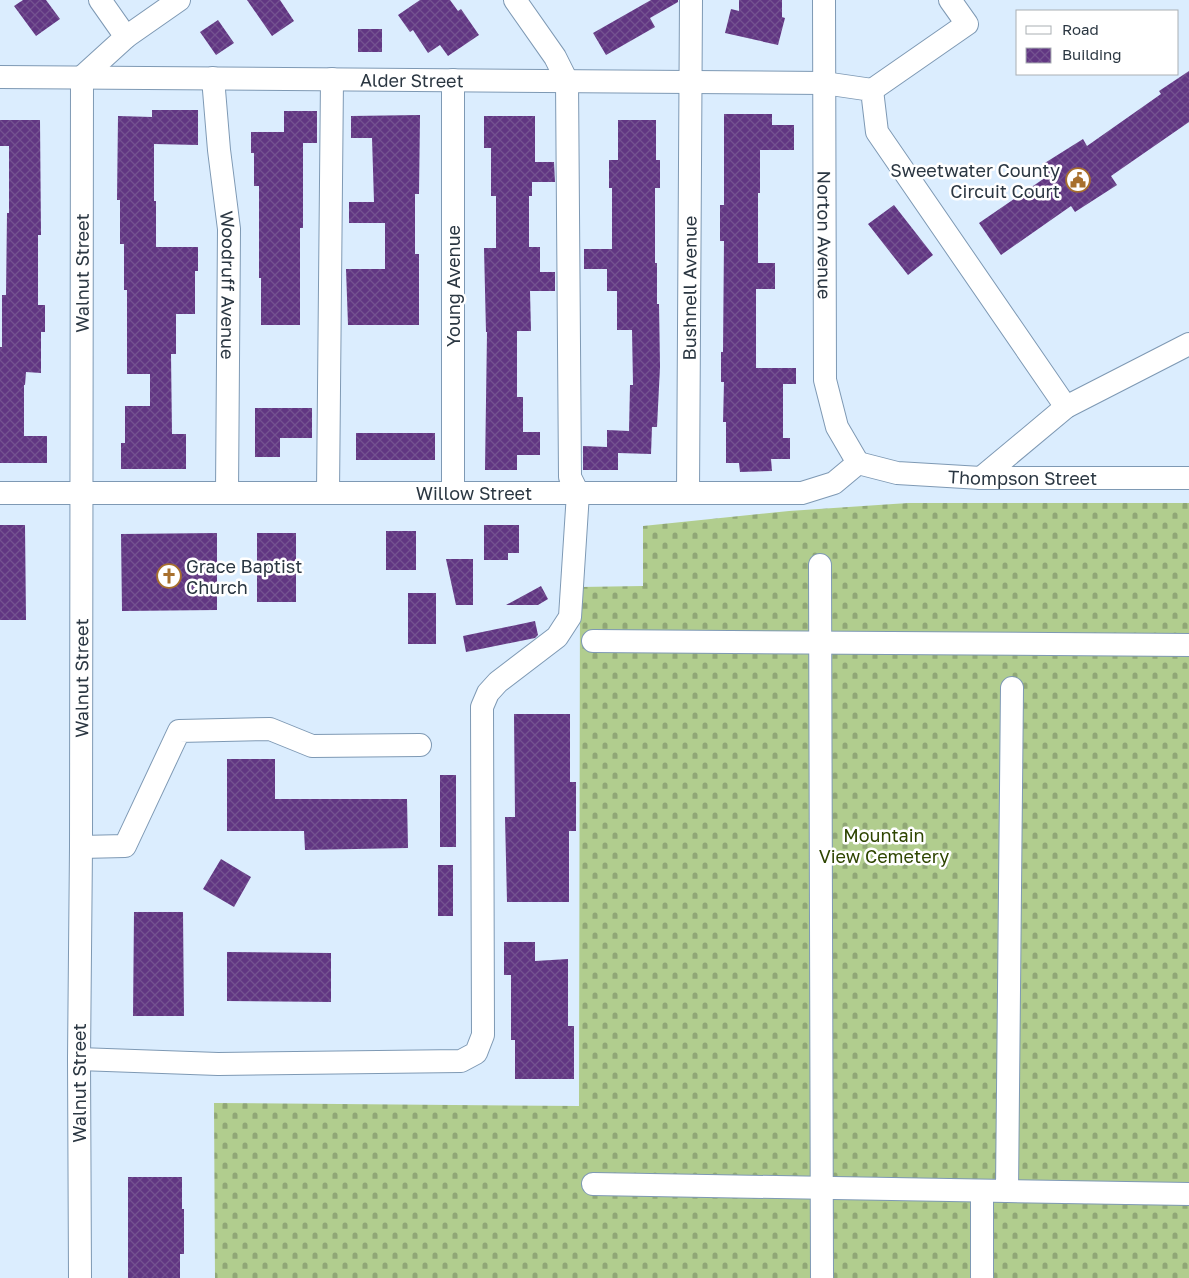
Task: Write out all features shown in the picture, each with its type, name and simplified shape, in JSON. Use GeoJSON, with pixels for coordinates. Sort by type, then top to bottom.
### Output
{"type":"FeatureCollection","features":[{"type":"Feature","properties":{"kind":"street"},"geometry":{"type":"LineString","coordinates":[[100,0],[126,37]]}},
{"type":"Feature","properties":{"kind":"street"},"geometry":{"type":"LineString","coordinates":[[82,77],[126,37],[179,0]]}},
{"type":"Feature","properties":{"kind":"street"},"geometry":{"type":"LineString","coordinates":[[79,1059],[218,1064],[461,1061],[476,1053],[483,1035],[482,708],[488,694],[498,682],[557,637],[570,617],[578,493],[570,477],[567,81],[555,57],[515,0]]}},
{"type":"Feature","properties":{"kind":"street","name":"Bushnell Avenue"},"geometry":{"type":"LineString","coordinates":[[688,493],[691,0]]}},
{"type":"Feature","properties":{"kind":"street","name":"Norton Avenue"},"geometry":{"type":"LineString","coordinates":[[824,0],[825,380],[837,427],[858,463]]}},
{"type":"Feature","properties":{"kind":"street"},"geometry":{"type":"LineString","coordinates":[[950,0],[967,24],[872,90],[878,132],[1066,407]]}},
{"type":"Feature","properties":{"kind":"street","name":"Alder Street"},"geometry":{"type":"LineString","coordinates":[[0,77],[690,82],[824,84],[872,90]]}},
{"type":"Feature","properties":{"kind":"street","name":"Walnut Street"},"geometry":{"type":"LineString","coordinates":[[80,1278],[82,77]]}},
{"type":"Feature","properties":{"kind":"street","name":"Woodruff Avenue"},"geometry":{"type":"LineString","coordinates":[[213,78],[219,150],[229,228],[227,492]]}},
{"type":"Feature","properties":{"kind":"street"},"geometry":{"type":"LineString","coordinates":[[328,492],[332,79]]}},
{"type":"Feature","properties":{"kind":"street","name":"Young Avenue"},"geometry":{"type":"LineString","coordinates":[[453,80],[453,492]]}},
{"type":"Feature","properties":{"kind":"street"},"geometry":{"type":"LineString","coordinates":[[981,478],[1066,407],[1189,344]]}},
{"type":"Feature","properties":{"kind":"street","name":"Willow Street"},"geometry":{"type":"LineString","coordinates":[[0,493],[802,493],[834,483],[858,463]]}},
{"type":"Feature","properties":{"kind":"street","name":"Thompson Street"},"geometry":{"type":"LineString","coordinates":[[858,463],[897,473],[981,478],[1189,478]]}},
{"type":"Feature","properties":{"kind":"street"},"geometry":{"type":"LineString","coordinates":[[820,565],[822,1278]]}},
{"type":"Feature","properties":{"kind":"street"},"geometry":{"type":"LineString","coordinates":[[594,641],[1189,645]]}},
{"type":"Feature","properties":{"kind":"street"},"geometry":{"type":"LineString","coordinates":[[1007,1191],[1012,688]]}},
{"type":"Feature","properties":{"kind":"street"},"geometry":{"type":"LineString","coordinates":[[81,846],[125,846],[179,731],[270,729],[312,746],[420,746]]}},
{"type":"Feature","properties":{"kind":"street"},"geometry":{"type":"LineString","coordinates":[[594,1184],[1189,1194]]}},
{"type":"Feature","properties":{"kind":"street"},"geometry":{"type":"LineString","coordinates":[[982,1191],[982,1278]]}},
{"type":"Feature","properties":{"kind":"green space","name":"Mountain View Cemetery"},"geometry":{"type":"Polygon","coordinates":[[[908,503],[1189,503],[1189,1278],[215,1278],[214,1103],[579,1106],[580,587],[643,586],[643,526],[789,511],[908,503]]]}},
{"type":"Feature","properties":{"kind":"building"},"geometry":{"type":"Polygon","coordinates":[[[23,0],[46,0],[60,19],[36,36],[14,6],[23,0]]]}},
{"type":"Feature","properties":{"kind":"building"},"geometry":{"type":"Polygon","coordinates":[[[247,0],[280,0],[294,21],[272,36],[247,0]]]}},
{"type":"Feature","properties":{"kind":"building"},"geometry":{"type":"Polygon","coordinates":[[[420,0],[450,0],[458,11],[461,9],[479,35],[448,56],[440,45],[428,53],[413,30],[410,32],[398,15],[420,0]]]}},
{"type":"Feature","properties":{"kind":"building"},"geometry":{"type":"Polygon","coordinates":[[[651,0],[678,0],[678,2],[650,18],[655,27],[606,55],[593,33],[651,0]]]}},
{"type":"Feature","properties":{"kind":"building"},"geometry":{"type":"Polygon","coordinates":[[[739,0],[782,0],[782,17],[785,18],[778,45],[725,33],[731,9],[739,11],[739,0]]]}},
{"type":"Feature","properties":{"kind":"building"},"geometry":{"type":"Polygon","coordinates":[[[218,20],[234,43],[216,55],[200,32],[218,20]]]}},
{"type":"Feature","properties":{"kind":"building"},"geometry":{"type":"Polygon","coordinates":[[[358,29],[382,29],[382,52],[358,52],[358,29]]]}},
{"type":"Feature","properties":{"kind":"building","name":"Sweetwater County Circuit Court"},"geometry":{"type":"Polygon","coordinates":[[[1189,71],[1189,122],[1111,176],[1117,185],[1075,212],[1071,206],[1001,255],[979,223],[1049,175],[1040,166],[1083,139],[1087,146],[1161,94],[1159,91],[1189,71]]]}},
{"type":"Feature","properties":{"kind":"building"},"geometry":{"type":"Polygon","coordinates":[[[152,110],[198,110],[198,145],[154,144],[156,247],[198,247],[198,271],[195,271],[195,314],[176,314],[176,354],[171,354],[172,434],[186,434],[186,469],[121,469],[121,443],[125,443],[125,406],[150,406],[150,374],[127,374],[127,290],[124,290],[124,244],[120,244],[120,200],[117,200],[118,116],[152,117],[152,110]]]}},
{"type":"Feature","properties":{"kind":"building"},"geometry":{"type":"Polygon","coordinates":[[[284,111],[317,111],[317,143],[303,143],[303,228],[300,228],[300,325],[261,325],[259,186],[254,186],[254,153],[251,153],[251,132],[284,132],[284,111]]]}},
{"type":"Feature","properties":{"kind":"building"},"geometry":{"type":"Polygon","coordinates":[[[724,114],[772,114],[772,125],[794,125],[794,150],[760,150],[758,263],[775,263],[775,289],[756,289],[756,368],[796,368],[796,384],[783,384],[783,438],[790,438],[790,459],[771,459],[772,471],[740,472],[739,463],[726,463],[726,422],[723,422],[724,382],[721,382],[724,241],[720,241],[720,205],[724,205],[724,114]]]}},
{"type":"Feature","properties":{"kind":"building"},"geometry":{"type":"Polygon","coordinates":[[[420,115],[419,194],[415,194],[415,254],[419,254],[419,325],[348,325],[346,269],[385,269],[385,223],[349,223],[349,202],[374,202],[372,138],[351,138],[351,116],[420,115]]]}},
{"type":"Feature","properties":{"kind":"building"},"geometry":{"type":"Polygon","coordinates":[[[484,116],[535,116],[535,162],[554,162],[555,182],[532,182],[532,196],[529,196],[529,247],[540,247],[540,272],[555,272],[555,291],[530,291],[531,331],[517,331],[517,397],[523,397],[523,432],[540,432],[540,455],[517,455],[517,470],[485,470],[487,332],[484,248],[496,248],[496,196],[491,196],[491,148],[484,148],[484,116]]]}},
{"type":"Feature","properties":{"kind":"building"},"geometry":{"type":"Polygon","coordinates":[[[0,120],[40,120],[41,235],[38,235],[38,305],[45,305],[45,332],[41,332],[41,373],[26,372],[24,385],[24,436],[47,436],[47,463],[0,463],[0,347],[2,347],[2,295],[6,295],[9,146],[0,146],[0,120]]]}},
{"type":"Feature","properties":{"kind":"building"},"geometry":{"type":"Polygon","coordinates":[[[618,120],[656,120],[656,160],[660,160],[660,188],[655,188],[655,263],[657,263],[657,304],[659,304],[660,367],[657,427],[652,427],[651,454],[618,453],[618,470],[583,470],[583,446],[607,447],[607,430],[629,431],[630,385],[633,385],[632,330],[617,330],[617,291],[607,291],[607,269],[584,269],[584,249],[612,249],[612,188],[609,188],[609,160],[618,160],[618,120]]]}},
{"type":"Feature","properties":{"kind":"building"},"geometry":{"type":"Polygon","coordinates":[[[894,205],[933,255],[908,275],[868,224],[894,205]]]}},
{"type":"Feature","properties":{"kind":"building"},"geometry":{"type":"Polygon","coordinates":[[[255,408],[312,408],[312,438],[280,438],[280,457],[255,457],[255,408]]]}},
{"type":"Feature","properties":{"kind":"building"},"geometry":{"type":"Polygon","coordinates":[[[356,433],[435,433],[435,460],[356,460],[356,433]]]}},
{"type":"Feature","properties":{"kind":"building"},"geometry":{"type":"Polygon","coordinates":[[[0,525],[25,525],[26,620],[0,620],[0,525]]]}},
{"type":"Feature","properties":{"kind":"building"},"geometry":{"type":"Polygon","coordinates":[[[484,525],[519,525],[519,553],[508,553],[508,560],[484,560],[484,525]]]}},
{"type":"Feature","properties":{"kind":"building"},"geometry":{"type":"Polygon","coordinates":[[[386,531],[416,531],[416,570],[386,570],[386,531]]]}},
{"type":"Feature","properties":{"kind":"building","name":"Grace Baptist Church"},"geometry":{"type":"Polygon","coordinates":[[[217,533],[217,610],[122,611],[121,534],[217,533]]]}},
{"type":"Feature","properties":{"kind":"building"},"geometry":{"type":"Polygon","coordinates":[[[257,533],[296,533],[296,602],[257,602],[257,533]]]}},
{"type":"Feature","properties":{"kind":"building"},"geometry":{"type":"Polygon","coordinates":[[[446,559],[473,559],[473,605],[456,605],[446,559]]]}},
{"type":"Feature","properties":{"kind":"building"},"geometry":{"type":"Polygon","coordinates":[[[541,586],[548,599],[538,605],[506,605],[541,586]]]}},
{"type":"Feature","properties":{"kind":"building"},"geometry":{"type":"Polygon","coordinates":[[[408,593],[436,593],[436,644],[408,644],[408,593]]]}},
{"type":"Feature","properties":{"kind":"building"},"geometry":{"type":"Polygon","coordinates":[[[535,621],[538,635],[535,638],[466,652],[463,636],[535,621]]]}},
{"type":"Feature","properties":{"kind":"building"},"geometry":{"type":"Polygon","coordinates":[[[514,714],[570,714],[570,782],[576,782],[576,831],[569,831],[569,902],[507,902],[505,817],[515,817],[514,714]]]}},
{"type":"Feature","properties":{"kind":"building"},"geometry":{"type":"Polygon","coordinates":[[[227,759],[275,759],[275,799],[407,799],[408,848],[305,850],[304,831],[227,831],[227,759]]]}},
{"type":"Feature","properties":{"kind":"building"},"geometry":{"type":"Polygon","coordinates":[[[440,775],[456,775],[456,847],[440,847],[440,775]]]}},
{"type":"Feature","properties":{"kind":"building"},"geometry":{"type":"Polygon","coordinates":[[[221,859],[251,877],[234,907],[203,889],[221,859]]]}},
{"type":"Feature","properties":{"kind":"building"},"geometry":{"type":"Polygon","coordinates":[[[438,865],[453,865],[453,916],[438,916],[438,865]]]}},
{"type":"Feature","properties":{"kind":"building"},"geometry":{"type":"Polygon","coordinates":[[[134,912],[183,912],[184,1016],[133,1016],[134,912]]]}},
{"type":"Feature","properties":{"kind":"building"},"geometry":{"type":"Polygon","coordinates":[[[504,942],[535,942],[535,961],[568,959],[568,1026],[574,1026],[574,1079],[515,1079],[515,1040],[511,1040],[511,975],[504,975],[504,942]]]}},
{"type":"Feature","properties":{"kind":"building"},"geometry":{"type":"Polygon","coordinates":[[[227,952],[331,953],[331,1002],[227,1001],[227,952]]]}},
{"type":"Feature","properties":{"kind":"building"},"geometry":{"type":"Polygon","coordinates":[[[128,1177],[182,1177],[184,1254],[180,1254],[180,1278],[128,1278],[128,1177]]]}},
{"type":"Feature","properties":{"kind":"place","name":"Sweetwater County Circuit Court"},"geometry":{"type":"Point","coordinates":[1078,180]}},
{"type":"Feature","properties":{"kind":"place","name":"Grace Baptist Church"},"geometry":{"type":"Point","coordinates":[169,576]}}]}
